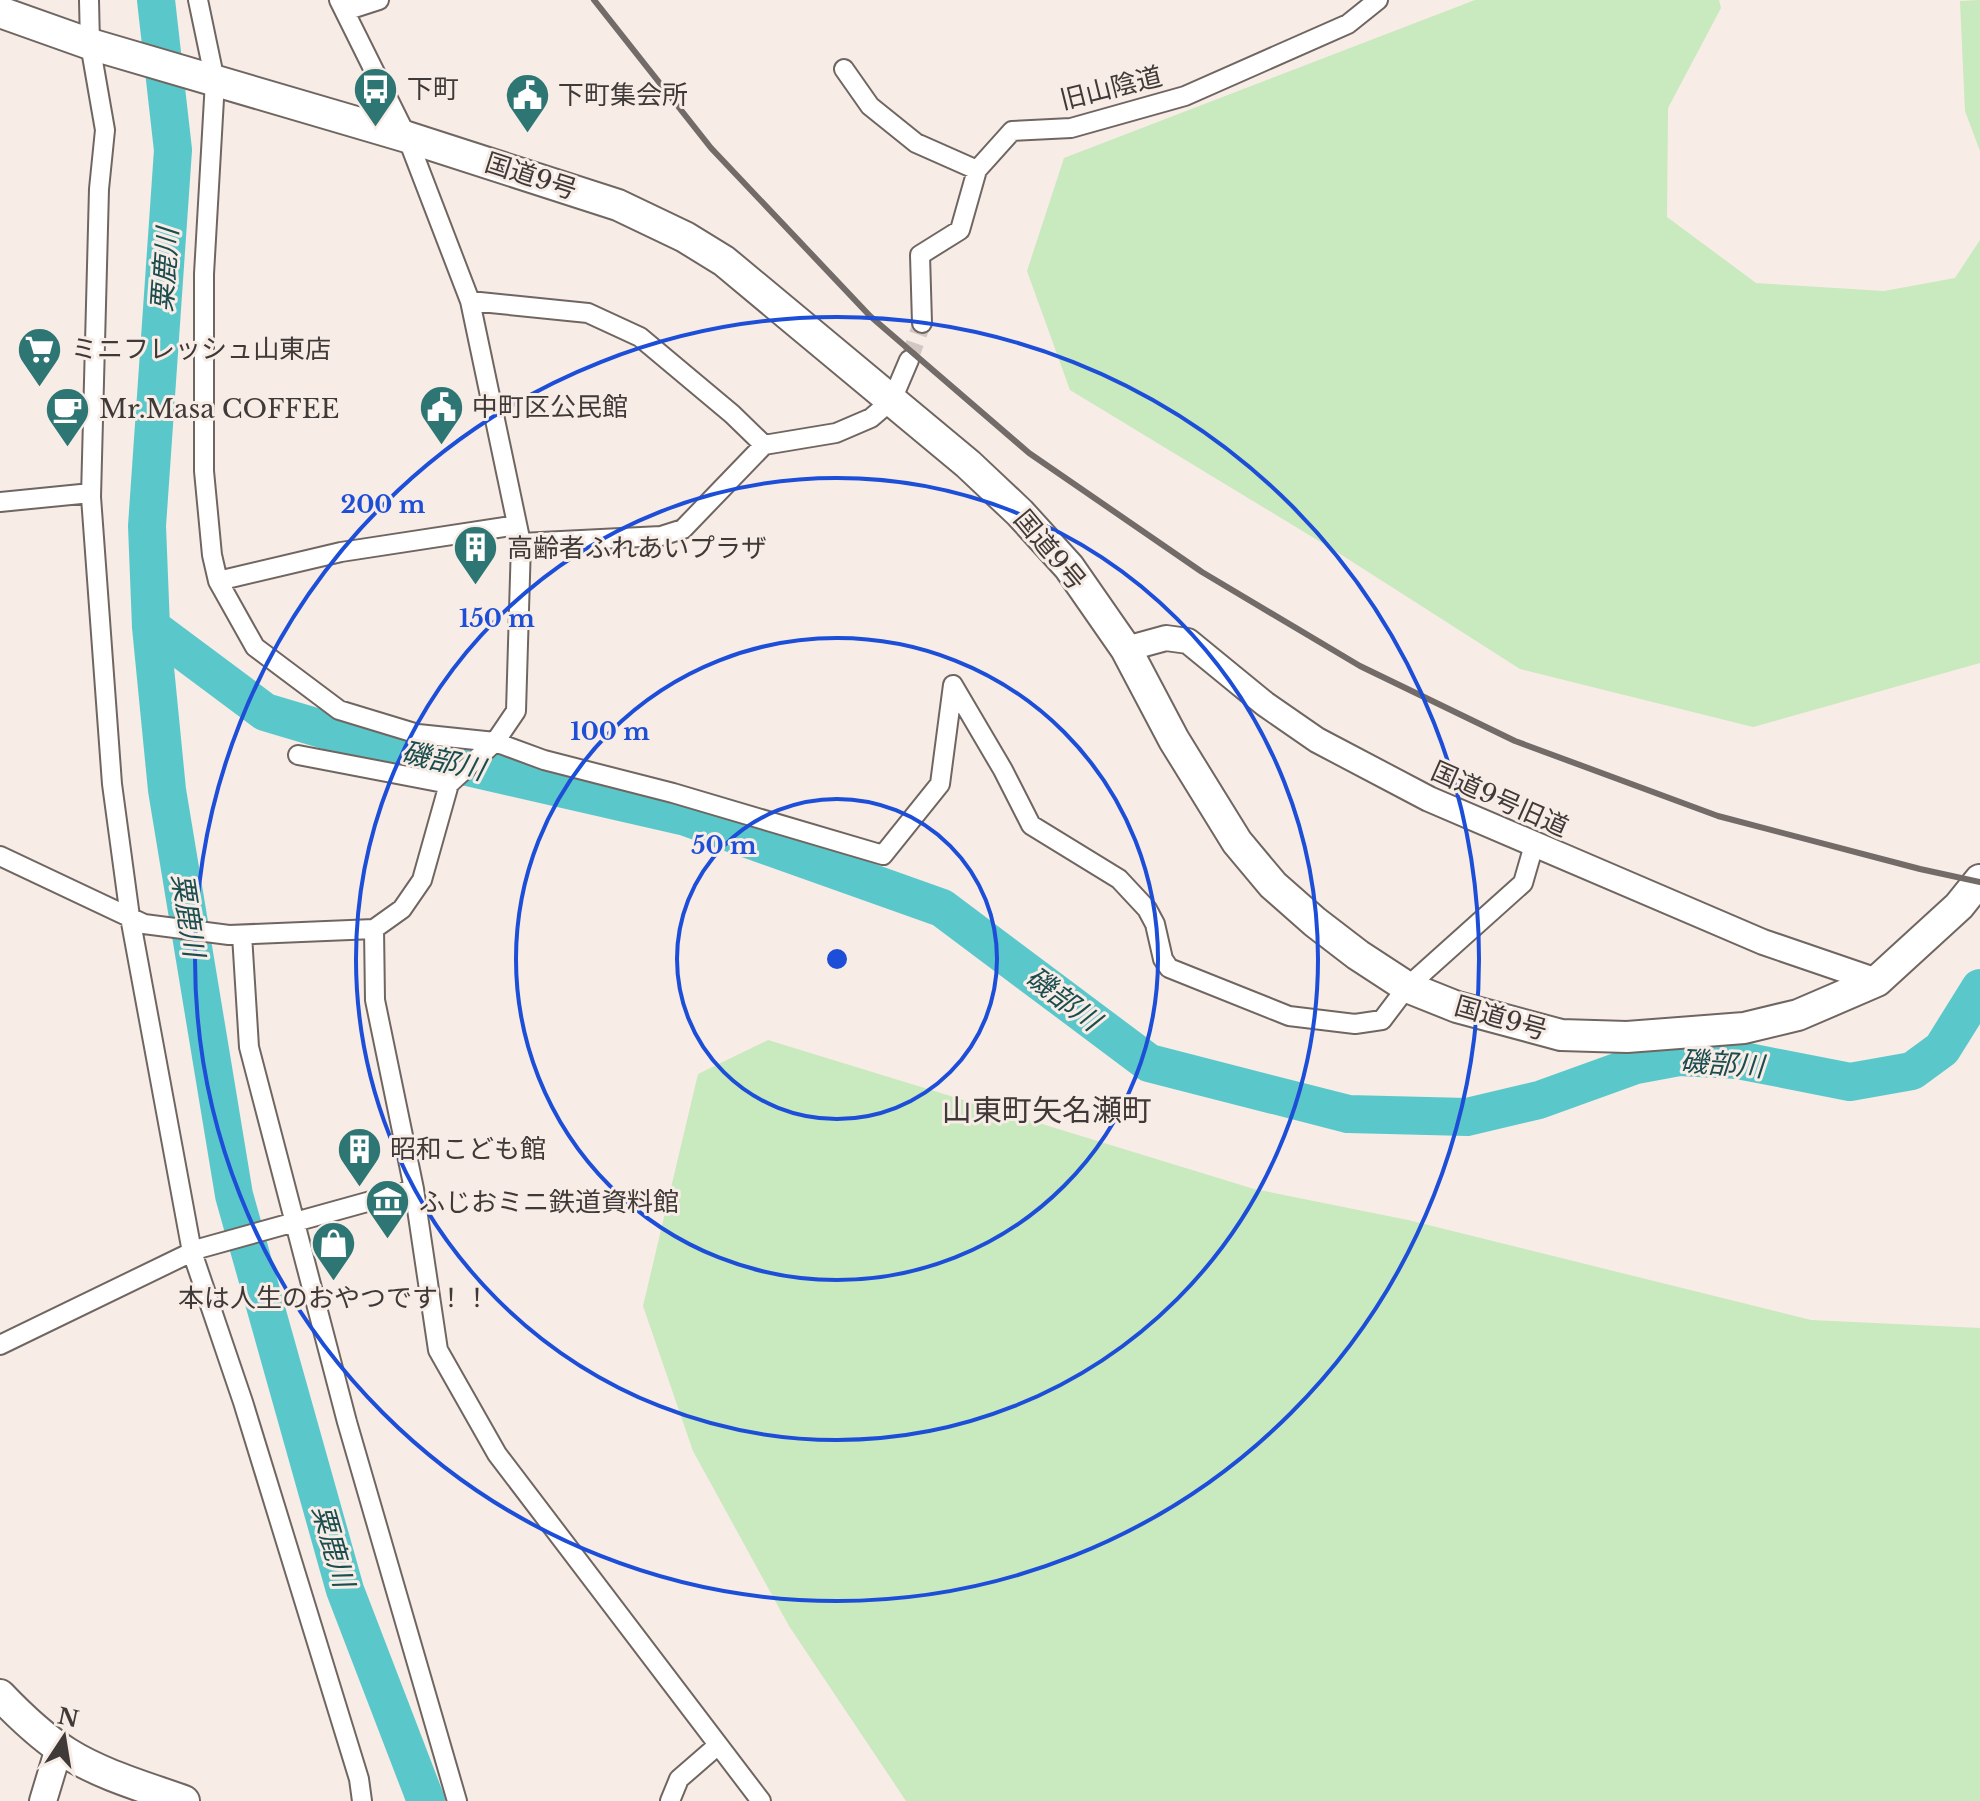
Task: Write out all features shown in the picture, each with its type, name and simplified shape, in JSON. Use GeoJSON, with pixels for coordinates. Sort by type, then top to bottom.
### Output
{"type":"FeatureCollection","features":[{"type":"Feature","properties":{"kind":"highway","name":"国道9号"},"geometry":{"type":"LineString","coordinates":[[0,12],[96,46],[407,137],[618,205],[685,237],[724,261],[968,464],[1020,513],[1069,567],[1126,649],[1174,740],[1237,842],[1273,885],[1315,922],[1407,987],[1457,1007],[1561,1035],[1627,1037],[1744,1028],[1798,1015],[1877,981],[1959,906],[1980,880]]}},
{"type":"Feature","properties":{"kind":"highway"},"geometry":{"type":"LineString","coordinates":[[0,1695],[59,1748],[93,1766],[184,1801]]}},
{"type":"Feature","properties":{"kind":"main road"},"geometry":{"type":"LineString","coordinates":[[43,1801],[59,1748]]}},
{"type":"Feature","properties":{"kind":"street"},"geometry":{"type":"LineString","coordinates":[[89,0],[105,130],[99,189],[91,493],[112,784],[195,1251],[359,1779],[362,1801]]}},
{"type":"Feature","properties":{"kind":"street"},"geometry":{"type":"LineString","coordinates":[[198,0],[208,79],[204,441],[212,555],[218,581],[255,647],[339,710],[418,734],[495,742],[544,760],[673,793],[883,855],[940,784],[953,685],[1031,825],[1119,879],[1147,909],[1155,924],[1163,959],[1169,968],[1289,1016],[1355,1024],[1382,1020],[1407,987],[1523,883],[1534,845]]}},
{"type":"Feature","properties":{"kind":"street"},"geometry":{"type":"LineString","coordinates":[[0,856],[137,920],[236,935],[374,929],[402,909],[422,880],[449,784],[495,742],[516,711],[519,534],[470,301],[407,137],[342,6],[379,0]]}},
{"type":"Feature","properties":{"kind":"street","name":"旧山陰道"},"geometry":{"type":"LineString","coordinates":[[977,170],[1012,131],[1071,128],[1185,96],[1348,24],[1378,0]]}},
{"type":"Feature","properties":{"kind":"street"},"geometry":{"type":"LineString","coordinates":[[844,69],[870,106],[916,143],[977,170],[960,230],[920,255],[922,323]]}},
{"type":"Feature","properties":{"kind":"street"},"geometry":{"type":"LineString","coordinates":[[470,301],[588,313],[640,337],[764,445]]}},
{"type":"Feature","properties":{"kind":"street"},"geometry":{"type":"LineString","coordinates":[[218,581],[341,552],[519,534],[661,536],[683,529],[764,445],[836,433],[871,418],[892,400],[909,360]]}},
{"type":"Feature","properties":{"kind":"street"},"geometry":{"type":"LineString","coordinates":[[0,502],[91,493]]}},
{"type":"Feature","properties":{"kind":"street","name":"国道9号旧道"},"geometry":{"type":"LineString","coordinates":[[1126,649],[1166,638],[1188,641],[1265,704],[1317,740],[1429,799],[1763,942],[1877,981]]}},
{"type":"Feature","properties":{"kind":"street"},"geometry":{"type":"LineString","coordinates":[[298,755],[449,784]]}},
{"type":"Feature","properties":{"kind":"street"},"geometry":{"type":"LineString","coordinates":[[374,929],[375,1000],[414,1189],[438,1350],[497,1454],[761,1801]]}},
{"type":"Feature","properties":{"kind":"street"},"geometry":{"type":"LineString","coordinates":[[236,935],[249,1047],[292,1221],[457,1801]]}},
{"type":"Feature","properties":{"kind":"street"},"geometry":{"type":"LineString","coordinates":[[0,1345],[195,1251],[292,1221],[414,1189]]}},
{"type":"Feature","properties":{"kind":"street"},"geometry":{"type":"LineString","coordinates":[[670,1801],[679,1779],[717,1746]]}},
{"type":"Feature","properties":{"kind":"green space"},"geometry":{"type":"Polygon","coordinates":[[[1475,0],[1719,0],[1721,8],[1668,108],[1667,217],[1756,283],[1884,291],[1955,278],[1980,240],[1980,663],[1753,727],[1520,669],[1337,552],[1070,390],[1027,271],[1064,158],[1475,0]]]}},
{"type":"Feature","properties":{"kind":"green space"},"geometry":{"type":"Polygon","coordinates":[[[1980,0],[1980,151],[1965,111],[1960,1],[1980,0]]]}},
{"type":"Feature","properties":{"kind":"green space"},"geometry":{"type":"Polygon","coordinates":[[[768,1040],[1254,1189],[1408,1220],[1811,1320],[1980,1328],[1980,1801],[906,1801],[789,1626],[693,1451],[643,1306],[698,1074],[768,1040]]]}},
{"type":"Feature","properties":{"kind":"waterway","name":"粟鹿川"},"geometry":{"type":"LineString","coordinates":[[156,0],[173,150],[147,526],[151,627],[167,790],[234,1195],[345,1590],[426,1801]]}},
{"type":"Feature","properties":{"kind":"waterway","name":"磯部川"},"geometry":{"type":"LineString","coordinates":[[151,627],[265,712],[389,749],[686,817],[942,908],[1149,1063],[1348,1114],[1467,1117],[1539,1100],[1636,1065],[1679,1057],[1738,1060],[1850,1082],[1912,1071],[1942,1049],[1980,988]]}},
{"type":"Feature","properties":{"kind":"tunnel"},"geometry":{"type":"LineString","coordinates":[[909,360],[922,323]]}},
{"type":"Feature","properties":{"kind":"railway"},"geometry":{"type":"LineString","coordinates":[[594,0],[711,148],[870,316],[1029,453],[1202,572],[1360,666],[1515,741],[1718,816],[1980,882]]}},
{"type":"Feature","properties":{"kind":"place","name":"下町"},"geometry":{"type":"Point","coordinates":[376,128]}},
{"type":"Feature","properties":{"kind":"place","name":"下町集会所"},"geometry":{"type":"Point","coordinates":[527,134]}},
{"type":"Feature","properties":{"kind":"place","name":"ミニフレッシュ山東店"},"geometry":{"type":"Point","coordinates":[40,388]}},
{"type":"Feature","properties":{"kind":"place","name":"中町区公民館"},"geometry":{"type":"Point","coordinates":[441,446]}},
{"type":"Feature","properties":{"kind":"place","name":"Mr.Masa COFFEE"},"geometry":{"type":"Point","coordinates":[68,448]}},
{"type":"Feature","properties":{"kind":"place","name":"高齢者ふれあいプラザ"},"geometry":{"type":"Point","coordinates":[476,587]}},
{"type":"Feature","properties":{"kind":"place","name":"昭和こども館"},"geometry":{"type":"Point","coordinates":[359,1188]}},
{"type":"Feature","properties":{"kind":"place","name":"ふじおミニ鉄道資料館"},"geometry":{"type":"Point","coordinates":[388,1241]}},
{"type":"Feature","properties":{"kind":"place","name":"本は人生のおやつです！！"},"geometry":{"type":"Point","coordinates":[334,1282]}},
{"type":"Feature","properties":{"kind":"district","name":"山東町矢名瀬町"},"geometry":{"type":"Point","coordinates":[1047,1110]}}]}
